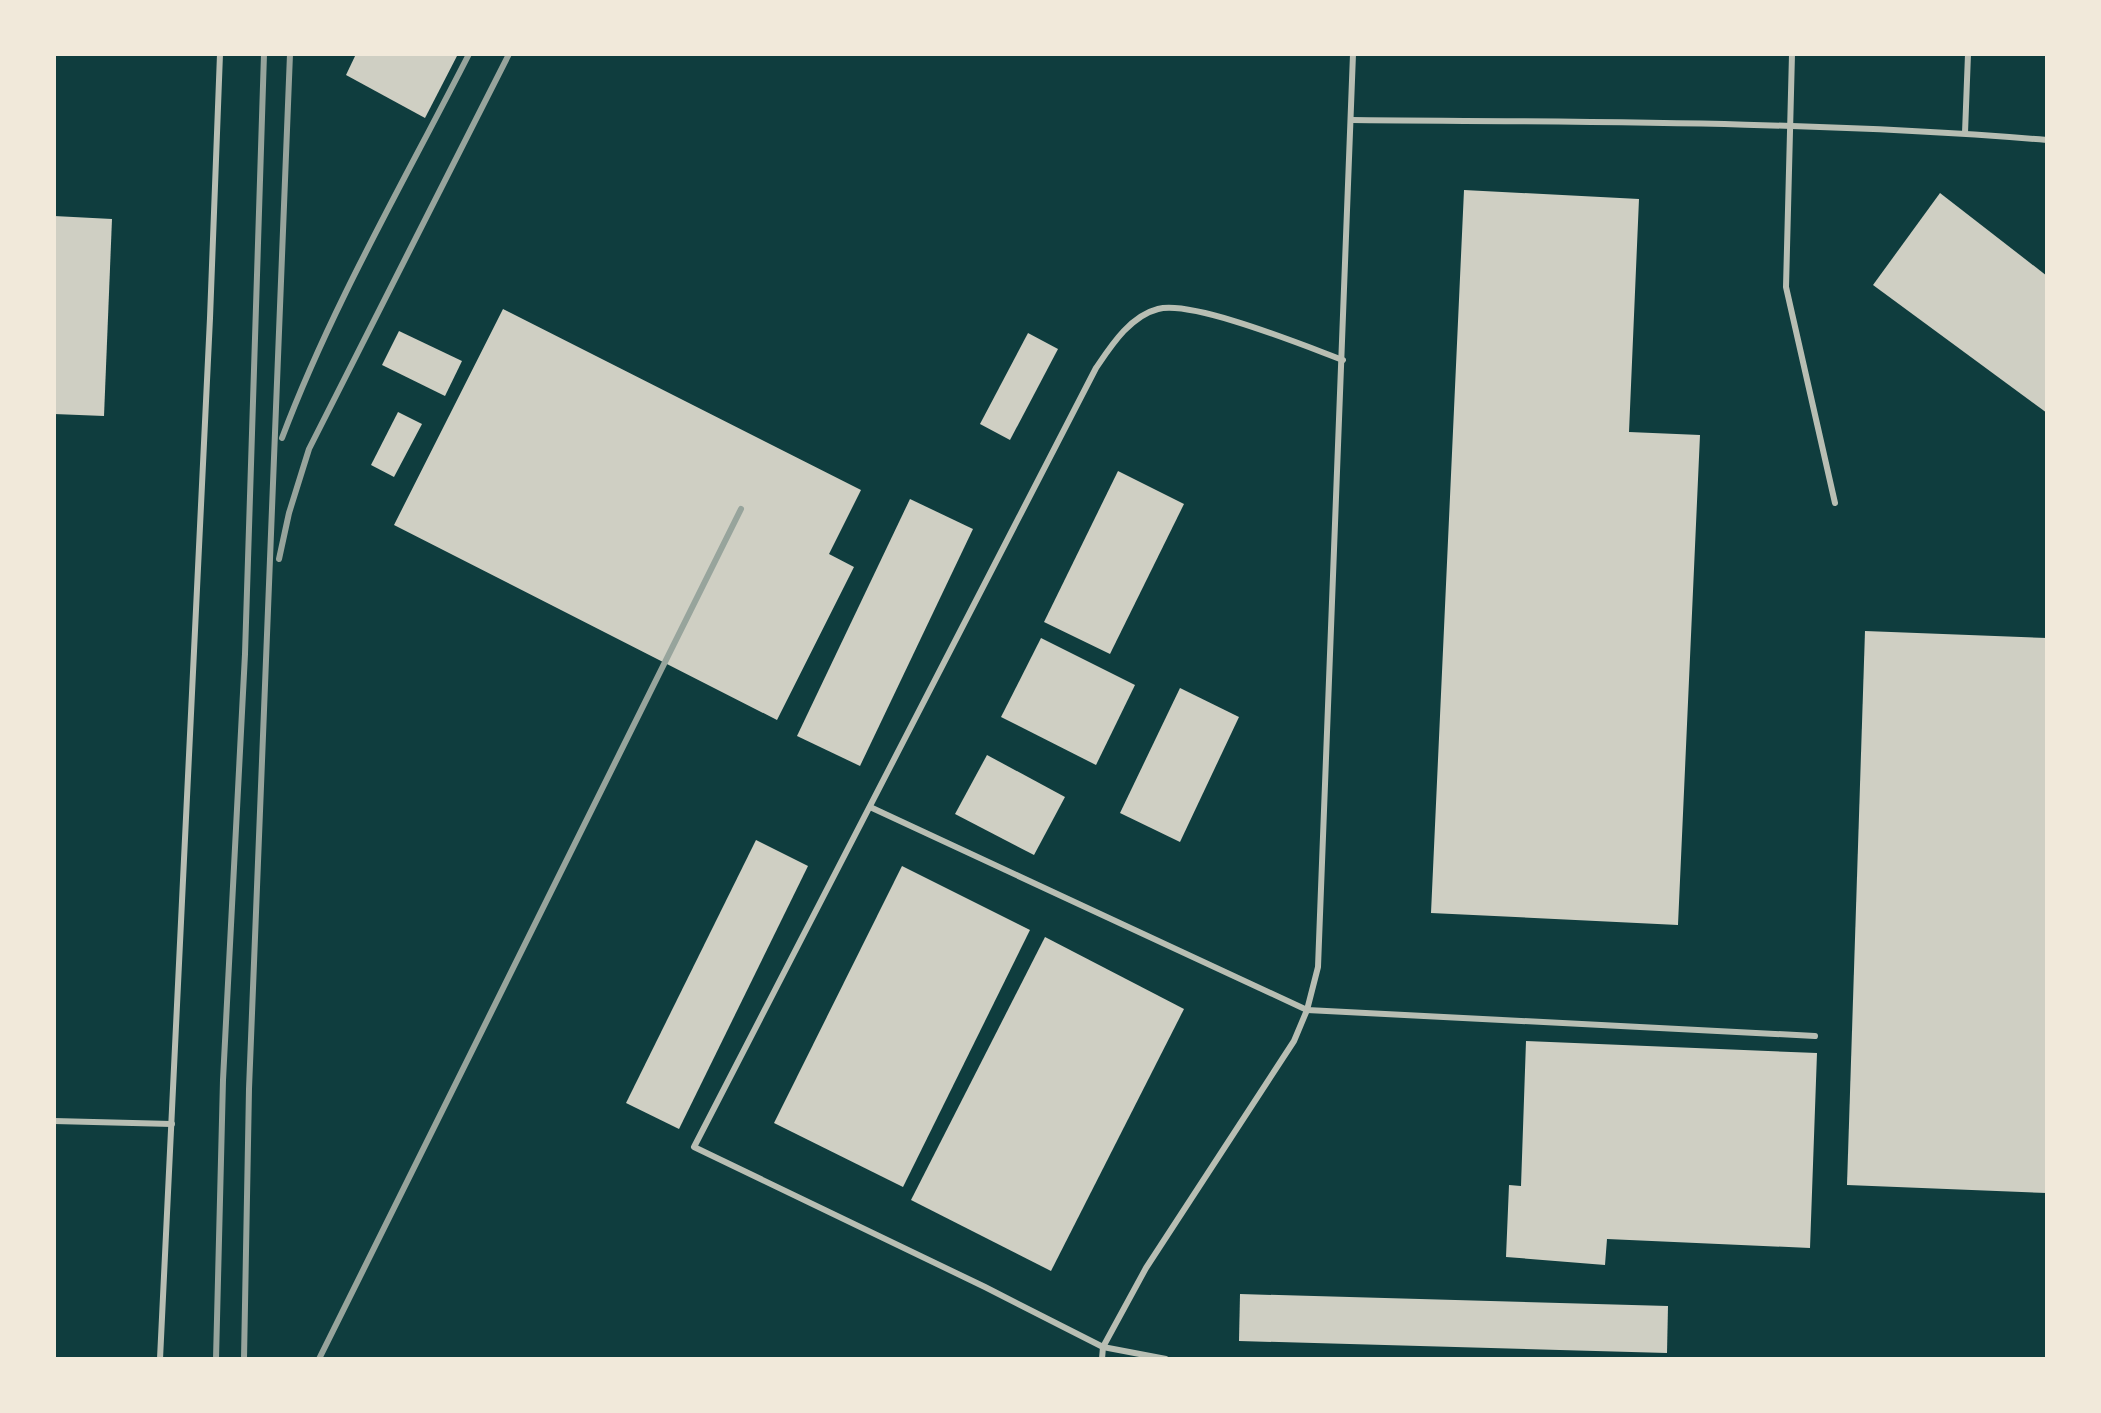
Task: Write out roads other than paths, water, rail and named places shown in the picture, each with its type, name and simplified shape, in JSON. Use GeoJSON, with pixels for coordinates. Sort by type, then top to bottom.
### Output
{"type":"FeatureCollection","features":[{"type":"Feature","properties":{"kind":"lane"},"geometry":{"type":"LineString","coordinates":[[160,1359],[220,54]]}},
{"type":"Feature","properties":{"kind":"lane"},"geometry":{"type":"LineString","coordinates":[[1102,1359],[1103,1347],[1146,1268],[1294,1041],[1307,1010],[1318,967],[1353,54]]}},
{"type":"Feature","properties":{"kind":"lane"},"geometry":{"type":"LineString","coordinates":[[1792,54],[1786,287],[1835,503]]}},
{"type":"Feature","properties":{"kind":"lane"},"geometry":{"type":"LineString","coordinates":[[1965,133],[1968,54]]}},
{"type":"Feature","properties":{"kind":"lane"},"geometry":{"type":"LineString","coordinates":[[1352,120],[1664,123],[1965,133],[2047,140]]}},
{"type":"Feature","properties":{"kind":"lane"},"geometry":{"type":"LineString","coordinates":[[1166,1359],[1103,1347],[694,1147],[1096,368],[1113,344],[1133,322],[1158,309],[1186,309],[1343,360]]}},
{"type":"Feature","properties":{"kind":"lane"},"geometry":{"type":"LineString","coordinates":[[870,807],[1307,1010],[1815,1036]]}},
{"type":"Feature","properties":{"kind":"lane"},"geometry":{"type":"LineString","coordinates":[[54,1121],[172,1124]]}},
{"type":"Feature","properties":{"kind":"railway"},"geometry":{"type":"LineString","coordinates":[[216,1359],[223,1080],[245,654],[264,54]]}},
{"type":"Feature","properties":{"kind":"railway"},"geometry":{"type":"LineString","coordinates":[[244,1359],[249,1089],[290,54]]}},
{"type":"Feature","properties":{"kind":"railway"},"geometry":{"type":"LineString","coordinates":[[282,438],[346,291],[469,54]]}},
{"type":"Feature","properties":{"kind":"railway"},"geometry":{"type":"LineString","coordinates":[[279,559],[289,513],[309,449],[509,54]]}},
{"type":"Feature","properties":{"kind":"railway"},"geometry":{"type":"LineString","coordinates":[[319,1359],[741,509]]}}]}
